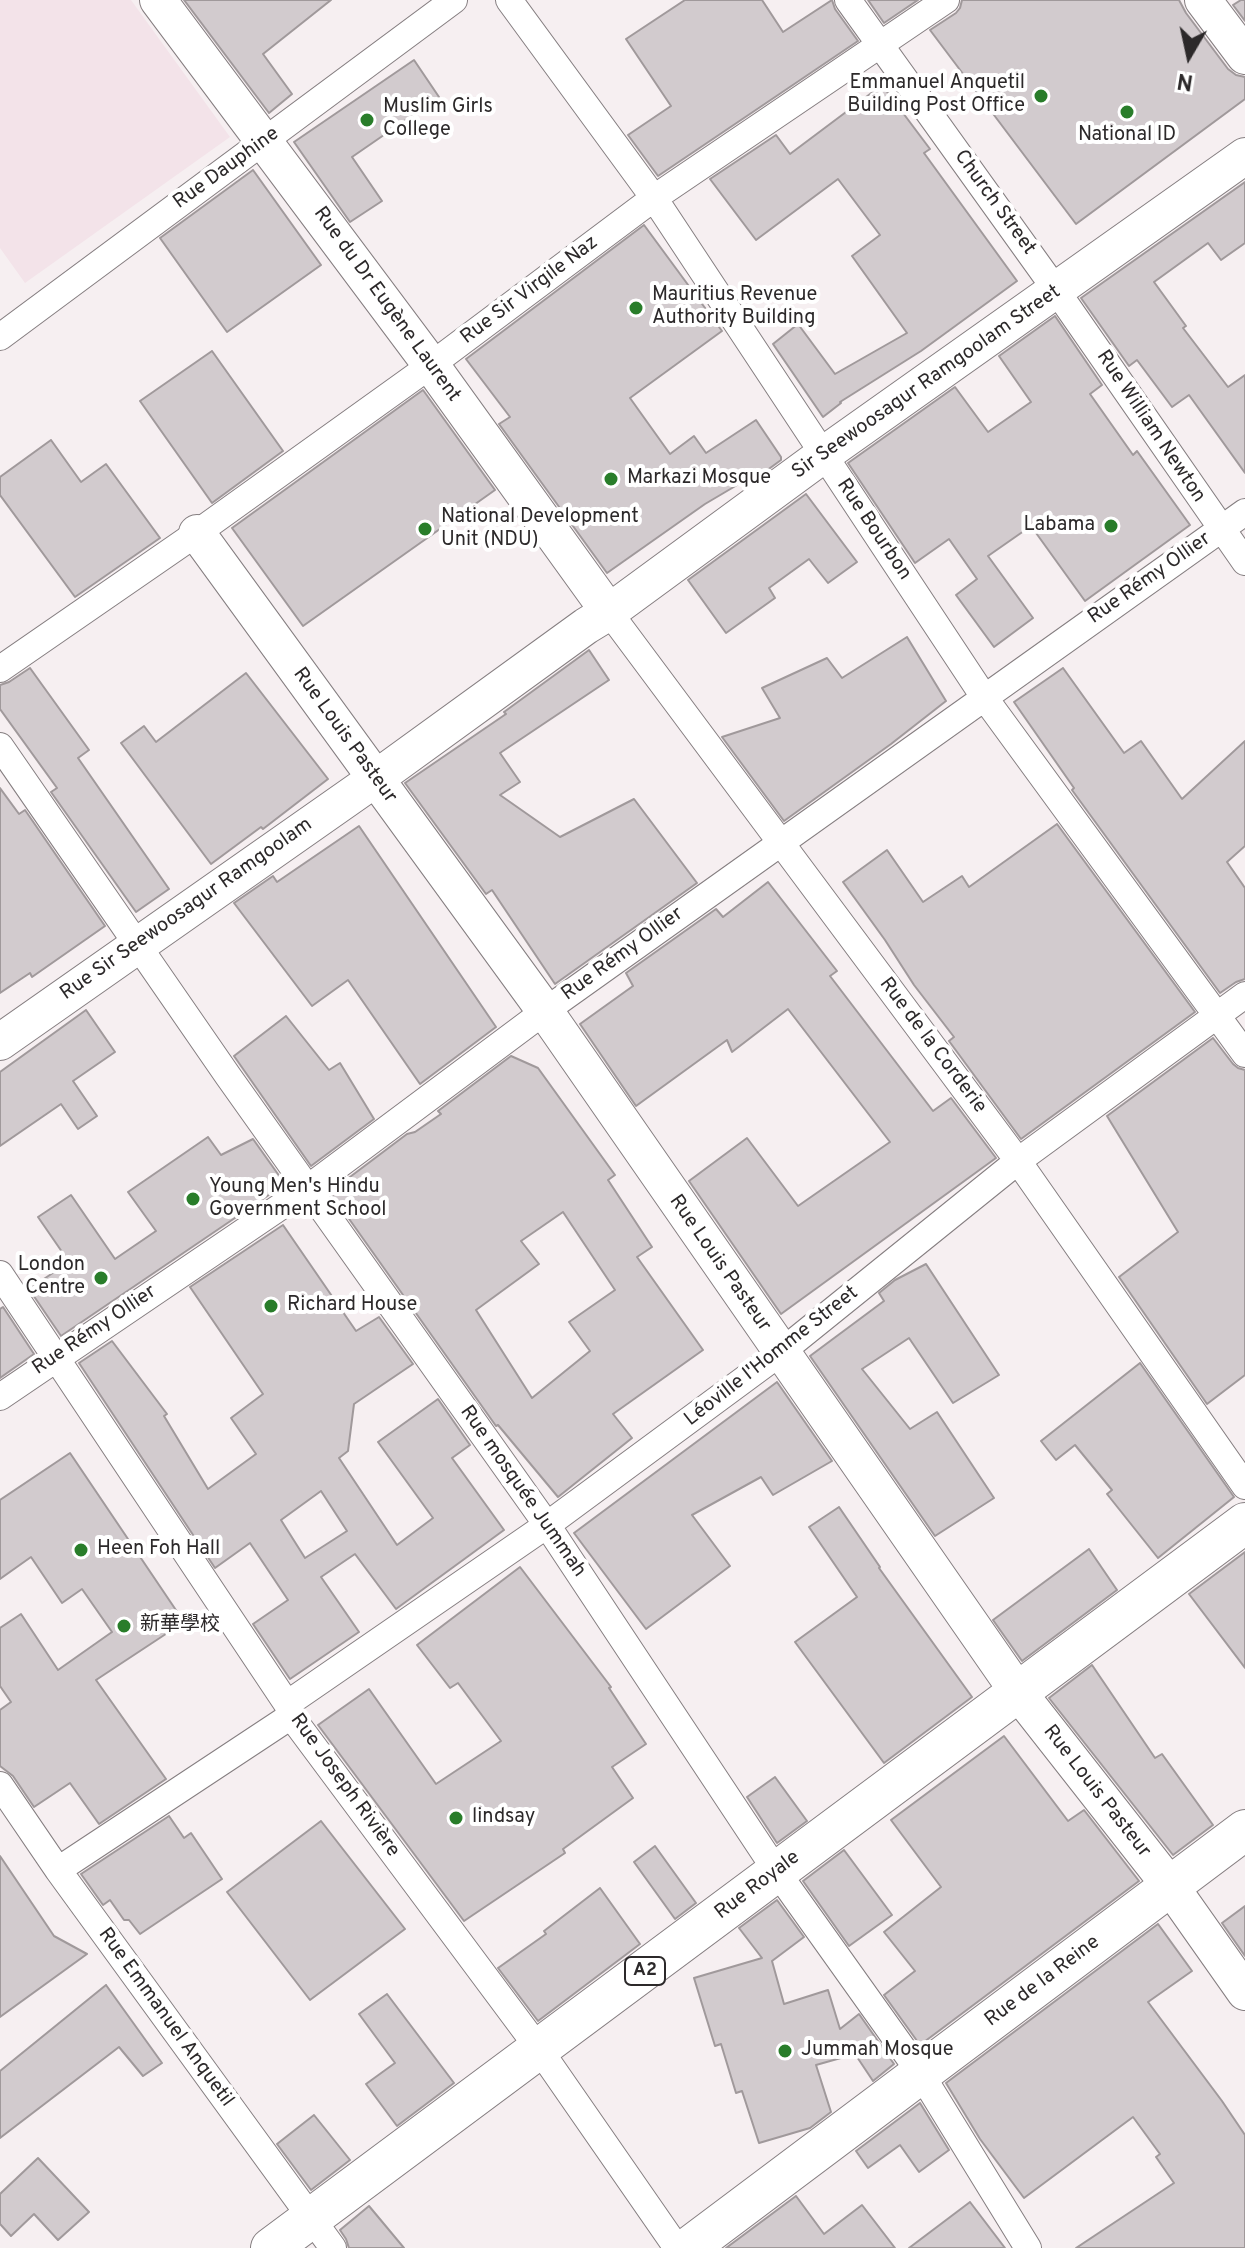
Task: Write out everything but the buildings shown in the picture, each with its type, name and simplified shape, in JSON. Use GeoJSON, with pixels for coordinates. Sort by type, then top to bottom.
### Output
{"type":"FeatureCollection","features":[{"type":"Feature","properties":{"kind":"main road","name":"Rue du Dr Eugène Laurent"},"geometry":{"type":"LineString","coordinates":[[158,0],[431,365],[609,612]]}},
{"type":"Feature","properties":{"kind":"main road"},"geometry":{"type":"LineString","coordinates":[[1203,0],[1245,56]]}},
{"type":"Feature","properties":{"kind":"main road","name":"Sir Seewoosagur Ramgoolam Street"},"geometry":{"type":"LineString","coordinates":[[375,779],[823,455],[1245,156]]}},
{"type":"Feature","properties":{"kind":"main road","name":"Rue Louis Pasteur"},"geometry":{"type":"LineString","coordinates":[[197,533],[545,1011],[1018,1692],[1171,1887],[1245,1992]]}},
{"type":"Feature","properties":{"kind":"main road","name":"Rue Sir Seewoosagur Ramgoolam"},"geometry":{"type":"LineString","coordinates":[[0,1042],[375,779]]}},
{"type":"Feature","properties":{"kind":"main road","name":"Rue Royale"},"geometry":{"type":"LineString","coordinates":[[271,2248],[322,2233],[539,2049],[1245,1523]]}},
{"type":"Feature","properties":{"kind":"main road","name":"Rue de la Reine"},"geometry":{"type":"LineString","coordinates":[[688,2248],[1245,1830]]}},
{"type":"Feature","properties":{"kind":"street","name":"Rue Dauphine"},"geometry":{"type":"LineString","coordinates":[[0,337],[454,0]]}},
{"type":"Feature","properties":{"kind":"street","name":"Rue Bourbon"},"geometry":{"type":"LineString","coordinates":[[509,0],[654,198],[984,697],[1245,1054]]}},
{"type":"Feature","properties":{"kind":"street","name":"Church Street"},"geometry":{"type":"LineString","coordinates":[[848,0],[1056,290]]}},
{"type":"Feature","properties":{"kind":"street","name":"Rue Sir Virgile Naz"},"geometry":{"type":"LineString","coordinates":[[0,669],[197,533],[431,365],[654,198],[946,0]]}},
{"type":"Feature","properties":{"kind":"street","name":"Rue William Newton"},"geometry":{"type":"LineString","coordinates":[[1056,290],[1245,562]]}},
{"type":"Feature","properties":{"kind":"street","name":"Rue Rémy Ollier"},"geometry":{"type":"LineString","coordinates":[[0,1397],[308,1188],[545,1011],[1245,512]]}},
{"type":"Feature","properties":{"kind":"street","name":"Rue de la Corderie"},"geometry":{"type":"LineString","coordinates":[[609,612],[1018,1161],[1245,1486]]}},
{"type":"Feature","properties":{"kind":"street","name":"Rue mosquée Jummah"},"geometry":{"type":"LineString","coordinates":[[0,746],[136,945],[547,1525],[777,1872],[921,2074],[1028,2248]]}},
{"type":"Feature","properties":{"kind":"street","name":"Léoville l'Homme Street"},"geometry":{"type":"LineString","coordinates":[[58,1870],[289,1710],[547,1525],[780,1353],[1018,1161],[1245,995]]}},
{"type":"Feature","properties":{"kind":"street","name":"Rue Joseph Rivière"},"geometry":{"type":"LineString","coordinates":[[0,1274],[289,1710],[539,2049],[677,2248]]}},
{"type":"Feature","properties":{"kind":"street","name":"Rue Emmanuel Anquetil"},"geometry":{"type":"LineString","coordinates":[[0,1785],[58,1870],[322,2233]]}},
{"type":"Feature","properties":{"kind":"shaded area"},"geometry":{"type":"Polygon","coordinates":[[[0,0],[131,0],[230,137],[25,283],[0,248],[0,0]]]}},
{"type":"Feature","properties":{"kind":"place","name":"Emmanuel Anquetil Building Post Office"},"geometry":{"type":"Point","coordinates":[1041,96]}},
{"type":"Feature","properties":{"kind":"place","name":"National ID"},"geometry":{"type":"Point","coordinates":[1127,112]}},
{"type":"Feature","properties":{"kind":"place","name":"Muslim Girls College"},"geometry":{"type":"Point","coordinates":[367,120]}},
{"type":"Feature","properties":{"kind":"place","name":"Mauritius Revenue Authority Building"},"geometry":{"type":"Point","coordinates":[636,308]}},
{"type":"Feature","properties":{"kind":"place","name":"Markazi Mosque"},"geometry":{"type":"Point","coordinates":[611,479]}},
{"type":"Feature","properties":{"kind":"place","name":"Labama"},"geometry":{"type":"Point","coordinates":[1111,526]}},
{"type":"Feature","properties":{"kind":"place","name":"National Development Unit (NDU)"},"geometry":{"type":"Point","coordinates":[425,529]}},
{"type":"Feature","properties":{"kind":"place","name":"Young Men's Hindu Government School"},"geometry":{"type":"Point","coordinates":[193,1199]}},
{"type":"Feature","properties":{"kind":"place","name":"London Centre"},"geometry":{"type":"Point","coordinates":[101,1278]}},
{"type":"Feature","properties":{"kind":"place","name":"Richard House"},"geometry":{"type":"Point","coordinates":[271,1306]}},
{"type":"Feature","properties":{"kind":"place","name":"Heen Foh Hall"},"geometry":{"type":"Point","coordinates":[81,1550]}},
{"type":"Feature","properties":{"kind":"place","name":"新華學校"},"geometry":{"type":"Point","coordinates":[124,1626]}},
{"type":"Feature","properties":{"kind":"place","name":"lindsay"},"geometry":{"type":"Point","coordinates":[456,1818]}},
{"type":"Feature","properties":{"kind":"place","name":"Jummah Mosque"},"geometry":{"type":"Point","coordinates":[785,2051]}}]}
